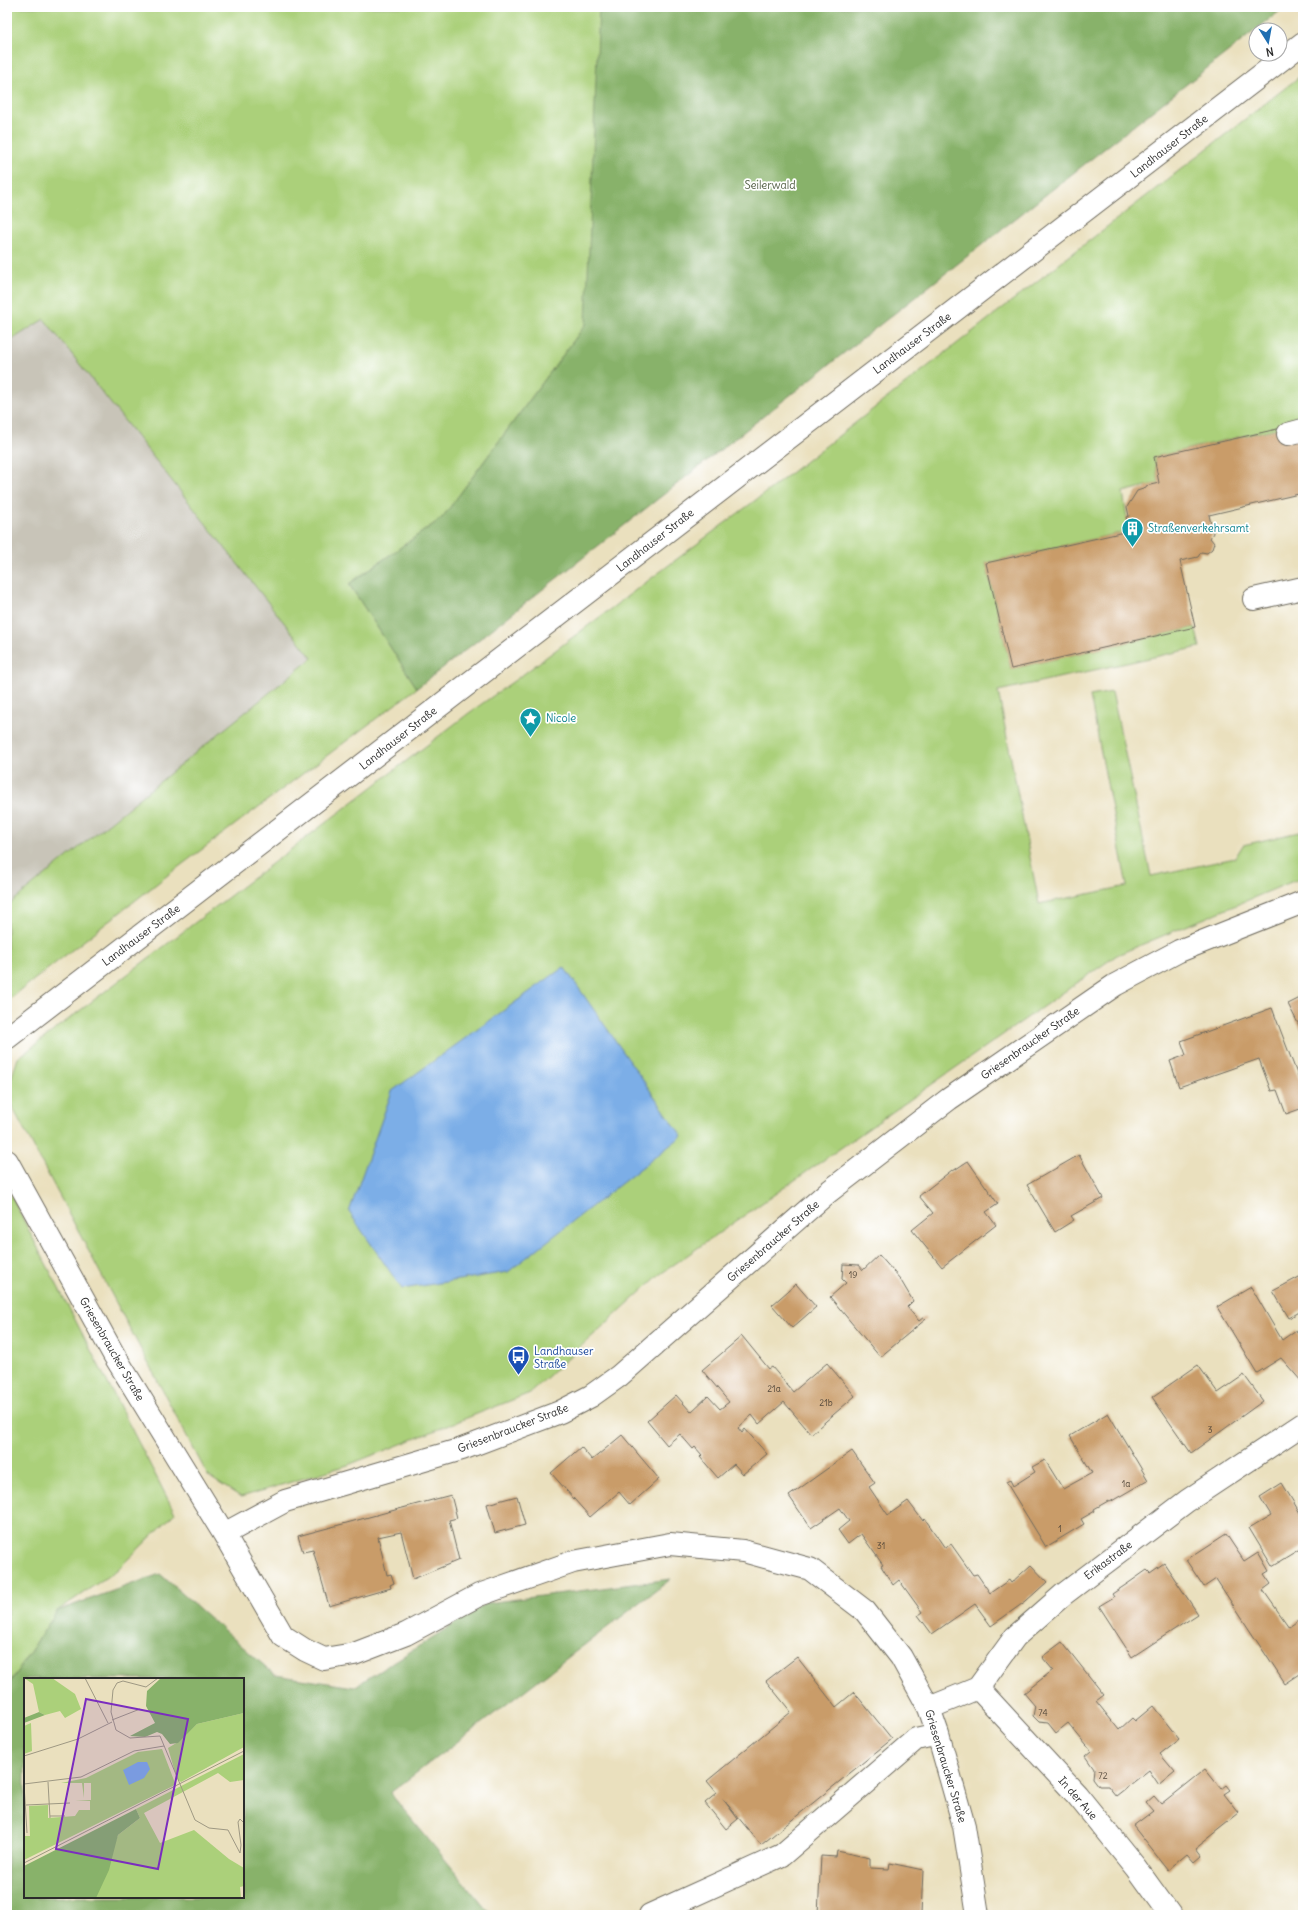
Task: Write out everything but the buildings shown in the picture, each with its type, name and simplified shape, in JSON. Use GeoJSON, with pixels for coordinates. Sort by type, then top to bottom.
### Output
{"type":"FeatureCollection","features":[{"type":"Feature","properties":{"kind":"street","name":"Landhauser Straße"},"geometry":{"type":"LineString","coordinates":[[7,1038],[1303,43]]}},
{"type":"Feature","properties":{"kind":"street"},"geometry":{"type":"LineString","coordinates":[[1254,599],[1303,588]]}},
{"type":"Feature","properties":{"kind":"street","name":"Griesenbraucker Straße"},"geometry":{"type":"LineString","coordinates":[[224,1534],[285,1500],[462,1449],[560,1412],[591,1396],[619,1376],[827,1194],[949,1099],[1115,985],[1179,951],[1303,902]]}},
{"type":"Feature","properties":{"kind":"street","name":"Griesenbraucker Straße"},"geometry":{"type":"LineString","coordinates":[[7,1161],[114,1355],[224,1534],[283,1636],[305,1650],[324,1659],[354,1654],[406,1634],[479,1596],[573,1562],[670,1544],[743,1551],[810,1570],[865,1611],[901,1657],[929,1708],[938,1734],[964,1826],[978,1915]]}},
{"type":"Feature","properties":{"kind":"street","name":"Erikastraße"},"geometry":{"type":"LineString","coordinates":[[978,1688],[1015,1637],[1064,1594],[1187,1501],[1303,1424]]}},
{"type":"Feature","properties":{"kind":"street"},"geometry":{"type":"LineString","coordinates":[[929,1708],[978,1688]]}},
{"type":"Feature","properties":{"kind":"street","name":"In der Aue"},"geometry":{"type":"LineString","coordinates":[[978,1688],[1077,1796],[1136,1868],[1170,1915]]}},
{"type":"Feature","properties":{"kind":"street"},"geometry":{"type":"LineString","coordinates":[[650,1915],[782,1855],[916,1739],[938,1734]]}},
{"type":"Feature","properties":{"kind":"shaded area"},"geometry":{"type":"Polygon","coordinates":[[[44,319],[312,658],[7,906],[7,343],[44,319]]]}},
{"type":"Feature","properties":{"kind":"green space"},"geometry":{"type":"Polygon","coordinates":[[[7,7],[633,7],[586,324],[442,518],[349,584],[417,688],[164,878],[7,1001],[7,906],[312,658],[44,319],[7,343],[7,7]]]}},
{"type":"Feature","properties":{"kind":"green space","name":"Seilerwald"},"geometry":{"type":"Polygon","coordinates":[[[599,7],[1285,7],[1266,22],[1248,22],[1248,36],[417,688],[349,584],[442,518],[586,324],[599,7]]]}},
{"type":"Feature","properties":{"kind":"green space"},"geometry":{"type":"Polygon","coordinates":[[[1303,74],[1303,422],[1154,457],[1159,483],[1123,492],[1129,531],[986,563],[1011,669],[1195,627],[1200,647],[998,691],[1039,904],[1127,886],[1090,696],[1112,692],[1151,876],[1235,858],[1243,845],[1303,831],[1303,877],[1117,955],[659,1275],[530,1393],[348,1465],[241,1497],[208,1476],[7,1097],[7,1091],[18,1058],[469,713],[525,673],[773,487],[1303,74]]]}},
{"type":"Feature","properties":{"kind":"green space"},"geometry":{"type":"Polygon","coordinates":[[[7,1188],[175,1513],[117,1570],[57,1611],[7,1687],[7,1188]]]}},
{"type":"Feature","properties":{"kind":"green space"},"geometry":{"type":"Polygon","coordinates":[[[160,1574],[275,1675],[354,1687],[487,1603],[671,1579],[390,1793],[491,1915],[7,1915],[7,1687],[57,1611],[160,1574]]]}},
{"type":"Feature","properties":{"kind":"water"},"geometry":{"type":"Polygon","coordinates":[[[564,967],[682,1136],[508,1272],[402,1289],[349,1212],[392,1091],[564,967]]]}},
{"type":"Feature","properties":{"kind":"place","name":"Straßenverkehrsamt"},"geometry":{"type":"Point","coordinates":[1133,548]}},
{"type":"Feature","properties":{"kind":"place","name":"Nicole"},"geometry":{"type":"Point","coordinates":[531,738]}},
{"type":"Feature","properties":{"kind":"place","name":"Landhauser Straße"},"geometry":{"type":"Point","coordinates":[518,1376]}}]}
